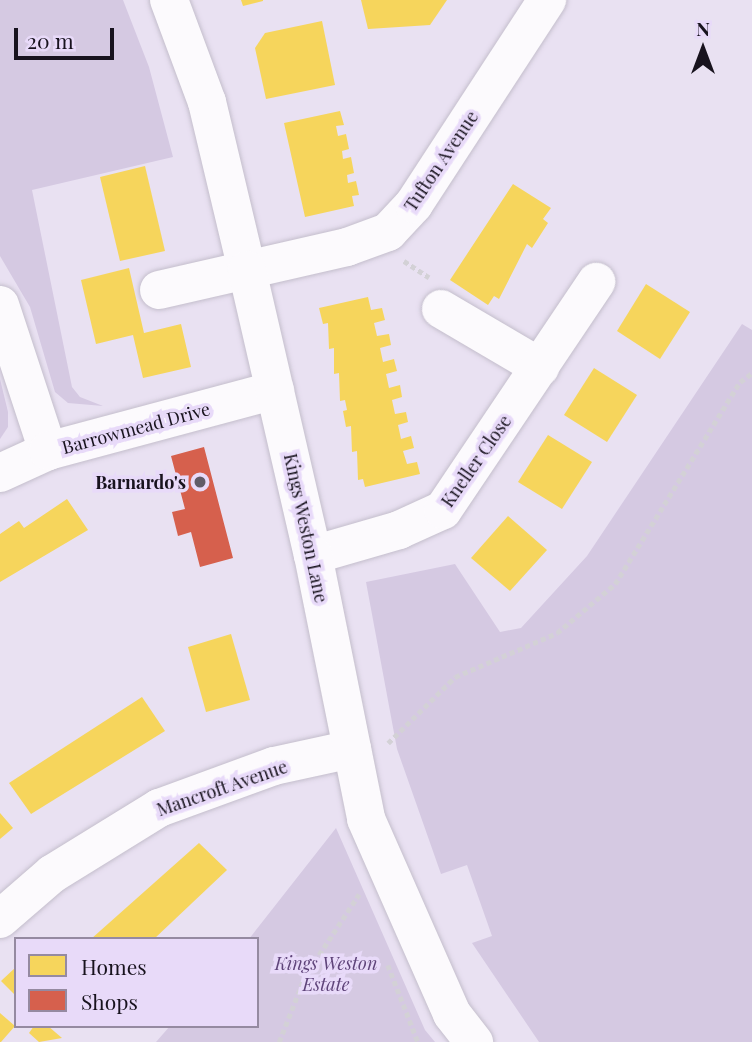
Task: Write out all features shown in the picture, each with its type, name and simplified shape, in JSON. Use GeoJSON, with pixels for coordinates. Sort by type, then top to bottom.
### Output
{"type":"FeatureCollection","features":[{"type":"Feature","properties":{"kind":"street","name":"Kings Weston Lane"},"geometry":{"type":"LineString","coordinates":[[169,0],[207,102],[313,555],[366,819],[452,1014],[474,1042]]}},
{"type":"Feature","properties":{"kind":"street","name":"Tufton Avenue"},"geometry":{"type":"LineString","coordinates":[[159,290],[359,243],[398,223],[547,0]]}},
{"type":"Feature","properties":{"kind":"street","name":"Kneller Close"},"geometry":{"type":"LineString","coordinates":[[313,555],[399,530],[443,510],[596,282]]}},
{"type":"Feature","properties":{"kind":"street"},"geometry":{"type":"LineString","coordinates":[[0,305],[48,451]]}},
{"type":"Feature","properties":{"kind":"street"},"geometry":{"type":"LineString","coordinates":[[441,309],[540,367]]}},
{"type":"Feature","properties":{"kind":"street","name":"Barrowmead Drive"},"geometry":{"type":"LineString","coordinates":[[0,474],[48,451],[275,390]]}},
{"type":"Feature","properties":{"kind":"street","name":"Mancroft Avenue"},"geometry":{"type":"LineString","coordinates":[[0,919],[52,874],[159,808],[274,766],[352,749]]}},
{"type":"Feature","properties":{"kind":"path"},"geometry":{"type":"LineString","coordinates":[[352,749],[390,743],[455,677],[557,633],[615,584],[740,382],[752,373]]}},
{"type":"Feature","properties":{"kind":"path"},"geometry":{"type":"LineString","coordinates":[[279,1042],[305,976],[368,882]]}},
{"type":"Feature","properties":{"kind":"green space"},"geometry":{"type":"Polygon","coordinates":[[[0,0],[123,0],[149,67],[173,157],[32,190],[72,387],[80,397],[103,406],[68,403],[55,392],[30,307],[0,256],[0,0]]]}},
{"type":"Feature","properties":{"kind":"green space"},"geometry":{"type":"Polygon","coordinates":[[[742,324],[752,330],[752,1042],[539,1042],[472,943],[492,936],[467,865],[441,874],[397,749],[366,582],[455,564],[500,632],[521,628],[587,556],[742,324]]]}},
{"type":"Feature","properties":{"kind":"green space"},"geometry":{"type":"Polygon","coordinates":[[[0,379],[8,412],[8,427],[0,439],[0,379]]]}},
{"type":"Feature","properties":{"kind":"green space","name":"Kings Weston Estate"},"geometry":{"type":"Polygon","coordinates":[[[336,828],[425,1030],[435,1042],[156,1042],[168,1028],[259,1028],[259,937],[251,937],[336,828]]]}},
{"type":"Feature","properties":{"kind":"building: Homes"},"geometry":{"type":"Polygon","coordinates":[[[241,0],[263,0],[263,1],[243,6],[241,0]]]}},
{"type":"Feature","properties":{"kind":"building: Homes"},"geometry":{"type":"Polygon","coordinates":[[[361,0],[447,0],[430,25],[368,29],[361,0]]]}},
{"type":"Feature","properties":{"kind":"building: Homes"},"geometry":{"type":"Polygon","coordinates":[[[322,21],[335,85],[266,99],[255,48],[265,33],[322,21]]]}},
{"type":"Feature","properties":{"kind":"building: Homes"},"geometry":{"type":"Polygon","coordinates":[[[340,111],[344,125],[336,126],[338,136],[346,134],[349,149],[342,151],[343,159],[351,157],[354,173],[347,175],[348,183],[356,181],[359,195],[352,196],[354,206],[305,217],[284,123],[340,111]]]}},
{"type":"Feature","properties":{"kind":"building: Homes"},"geometry":{"type":"Polygon","coordinates":[[[145,166],[165,251],[120,261],[100,177],[145,166]]]}},
{"type":"Feature","properties":{"kind":"building: Homes"},"geometry":{"type":"Polygon","coordinates":[[[513,184],[551,208],[543,219],[548,223],[532,248],[527,244],[499,299],[494,296],[488,305],[450,280],[513,184]]]}},
{"type":"Feature","properties":{"kind":"building: Homes"},"geometry":{"type":"Polygon","coordinates":[[[129,268],[144,333],[181,324],[191,367],[143,378],[133,335],[96,344],[81,280],[129,268]]]}},
{"type":"Feature","properties":{"kind":"building: Homes"},"geometry":{"type":"Polygon","coordinates":[[[646,284],[690,312],[660,359],[617,331],[646,284]]]}},
{"type":"Feature","properties":{"kind":"building: Homes"},"geometry":{"type":"Polygon","coordinates":[[[368,297],[371,310],[382,308],[385,320],[374,323],[377,336],[389,334],[391,345],[380,348],[383,362],[394,359],[397,371],[386,374],[389,388],[400,385],[402,397],[392,400],[395,414],[406,412],[408,422],[398,425],[401,439],[411,436],[414,448],[403,451],[407,464],[417,462],[420,474],[365,487],[363,479],[358,480],[357,451],[352,452],[351,426],[346,427],[343,411],[347,410],[345,400],[340,401],[339,373],[334,374],[334,348],[329,349],[328,323],[323,324],[319,308],[368,297]]]}},
{"type":"Feature","properties":{"kind":"building: Homes"},"geometry":{"type":"Polygon","coordinates":[[[594,368],[637,395],[607,442],[564,415],[594,368]]]}},
{"type":"Feature","properties":{"kind":"building: Homes"},"geometry":{"type":"Polygon","coordinates":[[[548,435],[592,462],[562,509],[518,482],[548,435]]]}},
{"type":"Feature","properties":{"kind":"building: Homes"},"geometry":{"type":"Polygon","coordinates":[[[67,499],[88,530],[0,582],[0,534],[19,521],[24,528],[67,499]]]}},
{"type":"Feature","properties":{"kind":"building: Homes"},"geometry":{"type":"Polygon","coordinates":[[[508,516],[547,550],[510,591],[471,558],[508,516]]]}},
{"type":"Feature","properties":{"kind":"building: Homes"},"geometry":{"type":"Polygon","coordinates":[[[231,634],[250,700],[206,712],[188,647],[231,634]]]}},
{"type":"Feature","properties":{"kind":"building: Homes"},"geometry":{"type":"Polygon","coordinates":[[[142,697],[165,731],[31,814],[9,783],[142,697]]]}},
{"type":"Feature","properties":{"kind":"building: Homes"},"geometry":{"type":"Polygon","coordinates":[[[0,813],[13,828],[0,839],[0,813]]]}},
{"type":"Feature","properties":{"kind":"building: Homes"},"geometry":{"type":"Polygon","coordinates":[[[199,843],[227,870],[156,937],[93,937],[199,843]]]}},
{"type":"Feature","properties":{"kind":"building: Homes"},"geometry":{"type":"Polygon","coordinates":[[[14,969],[14,994],[1,981],[14,969]]]}},
{"type":"Feature","properties":{"kind":"building: Homes"},"geometry":{"type":"Polygon","coordinates":[[[0,1013],[14,1027],[0,1042],[0,1013]]]}},
{"type":"Feature","properties":{"kind":"building: Homes"},"geometry":{"type":"Polygon","coordinates":[[[33,1028],[50,1028],[62,1038],[39,1042],[29,1033],[33,1028]]]}},
{"type":"Feature","properties":{"kind":"building: Shops"},"geometry":{"type":"Polygon","coordinates":[[[204,447],[233,558],[200,567],[191,532],[178,536],[172,512],[185,509],[171,456],[204,447]]]}},
{"type":"Feature","properties":{"kind":"place","name":"Barnardo's"},"geometry":{"type":"Point","coordinates":[200,482]}}]}
